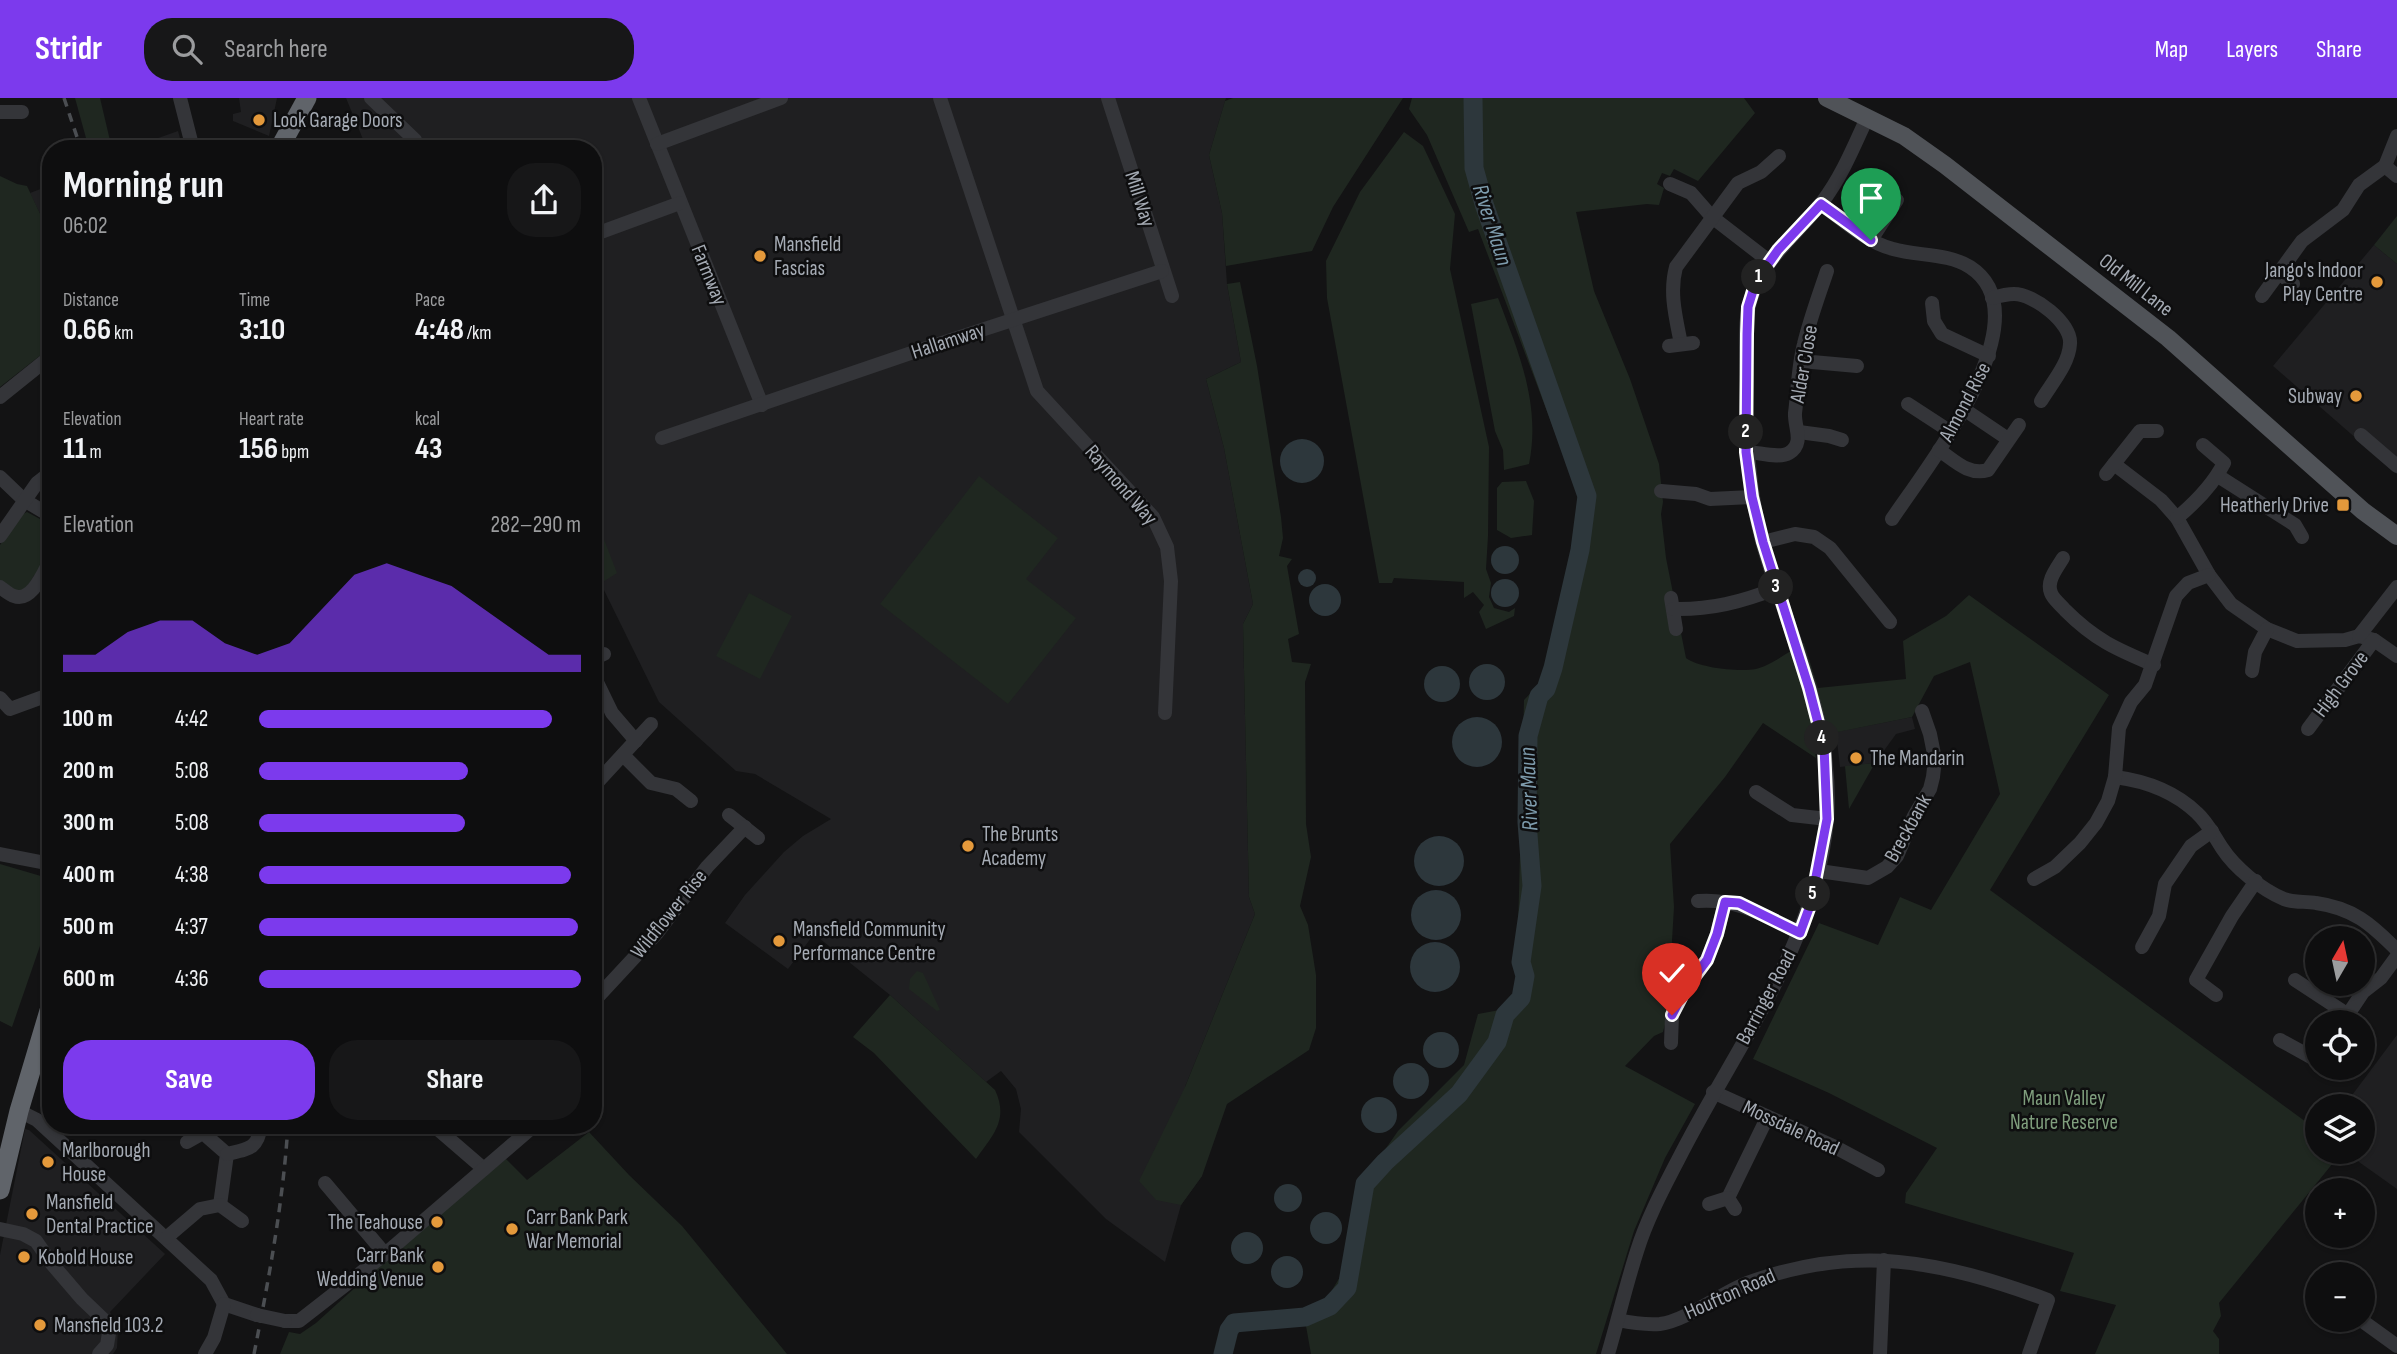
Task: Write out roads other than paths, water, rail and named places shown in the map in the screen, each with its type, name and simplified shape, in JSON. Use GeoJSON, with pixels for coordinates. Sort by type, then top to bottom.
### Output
{"type":"FeatureCollection","features":[{"type":"Feature","properties":{"kind":"highway"},"geometry":{"type":"LineString","coordinates":[[284,140],[304,100]]}},
{"type":"Feature","properties":{"kind":"highway"},"geometry":{"type":"LineString","coordinates":[[0,1190],[19,1111],[42,1034]]}},
{"type":"Feature","properties":{"kind":"main road","name":"Old Mill Lane"},"geometry":{"type":"LineString","coordinates":[[1827,98],[1904,136],[1945,165],[2168,338],[2362,511],[2397,536]]}},
{"type":"Feature","properties":{"kind":"street"},"geometry":{"type":"LineString","coordinates":[[180,98],[191,140]]}},
{"type":"Feature","properties":{"kind":"street"},"geometry":{"type":"LineString","coordinates":[[371,98],[415,140]]}},
{"type":"Feature","properties":{"kind":"street","name":"Farmway"},"geometry":{"type":"LineString","coordinates":[[639,98],[762,405]]}},
{"type":"Feature","properties":{"kind":"street"},"geometry":{"type":"LineString","coordinates":[[657,144],[780,98]]}},
{"type":"Feature","properties":{"kind":"street","name":"Hallamway"},"geometry":{"type":"LineString","coordinates":[[662,438],[1013,319],[940,98]]}},
{"type":"Feature","properties":{"kind":"street","name":"Mill Way"},"geometry":{"type":"LineString","coordinates":[[1112,99],[1162,271],[1172,296]]}},
{"type":"Feature","properties":{"kind":"street"},"geometry":{"type":"LineString","coordinates":[[0,112],[22,112]]}},
{"type":"Feature","properties":{"kind":"street","name":"Barringer Road"},"geometry":{"type":"LineString","coordinates":[[1608,1354],[1637,1249],[1650,1218],[1713,1092],[1800,933],[1819,871],[1827,819],[1825,763],[1820,726],[1763,542],[1752,497],[1746,452],[1748,307],[1756,281],[1769,261],[1821,204],[1847,161],[1867,118]]}},
{"type":"Feature","properties":{"kind":"street"},"geometry":{"type":"LineString","coordinates":[[2262,296],[2302,241],[2343,210],[2359,185],[2385,166],[2397,136]]}},
{"type":"Feature","properties":{"kind":"street"},"geometry":{"type":"LineString","coordinates":[[1681,344],[1672,282],[1676,267],[1738,183],[1761,172],[1779,156]]}},
{"type":"Feature","properties":{"kind":"street"},"geometry":{"type":"LineString","coordinates":[[2385,166],[2397,176]]}},
{"type":"Feature","properties":{"kind":"street"},"geometry":{"type":"LineString","coordinates":[[1670,184],[1691,194],[1712,217],[1769,261]]}},
{"type":"Feature","properties":{"kind":"street"},"geometry":{"type":"LineString","coordinates":[[1871,240],[1897,200]]}},
{"type":"Feature","properties":{"kind":"street"},"geometry":{"type":"LineString","coordinates":[[602,232],[680,203]]}},
{"type":"Feature","properties":{"kind":"street"},"geometry":{"type":"LineString","coordinates":[[1821,204],[1871,240],[1892,249],[1952,260],[1970,267],[1982,278],[1992,298],[2015,294],[2029,297],[2056,317],[2068,329],[2071,341],[2068,357],[2041,401]]}},
{"type":"Feature","properties":{"kind":"street"},"geometry":{"type":"LineString","coordinates":[[1013,319],[1162,271]]}},
{"type":"Feature","properties":{"kind":"street","name":"Alder Close"},"geometry":{"type":"LineString","coordinates":[[1746,452],[1781,456],[1790,453],[1796,445],[1799,432],[1795,419],[1801,361],[1827,271]]}},
{"type":"Feature","properties":{"kind":"street"},"geometry":{"type":"LineString","coordinates":[[2279,273],[2293,284]]}},
{"type":"Feature","properties":{"kind":"street","name":"Almond Rise"},"geometry":{"type":"LineString","coordinates":[[1900,515],[1965,410],[1989,356],[1993,341],[1992,298]]}},
{"type":"Feature","properties":{"kind":"street"},"geometry":{"type":"LineString","coordinates":[[1931,303],[1934,321],[1942,334],[1989,356]]}},
{"type":"Feature","properties":{"kind":"street","name":"Raymond Way"},"geometry":{"type":"LineString","coordinates":[[1013,319],[1037,391],[1153,517],[1167,547],[1171,581],[1164,713]]}},
{"type":"Feature","properties":{"kind":"street"},"geometry":{"type":"LineString","coordinates":[[1801,361],[1857,366]]}},
{"type":"Feature","properties":{"kind":"street"},"geometry":{"type":"LineString","coordinates":[[0,397],[42,363]]}},
{"type":"Feature","properties":{"kind":"street"},"geometry":{"type":"LineString","coordinates":[[1908,404],[1951,432]]}},
{"type":"Feature","properties":{"kind":"street"},"geometry":{"type":"LineString","coordinates":[[1965,410],[2008,439]]}},
{"type":"Feature","properties":{"kind":"street"},"geometry":{"type":"LineString","coordinates":[[1939,450],[1970,471],[1988,470],[2019,425]]}},
{"type":"Feature","properties":{"kind":"street"},"geometry":{"type":"LineString","coordinates":[[2157,431],[2135,426],[2110,469],[2161,500],[2177,518],[2208,575],[2231,604],[2267,629],[2297,641],[2345,640],[2360,636],[2374,640],[2397,656]]}},
{"type":"Feature","properties":{"kind":"street"},"geometry":{"type":"LineString","coordinates":[[1799,432],[1842,440]]}},
{"type":"Feature","properties":{"kind":"street"},"geometry":{"type":"LineString","coordinates":[[2361,435],[2395,461]]}},
{"type":"Feature","properties":{"kind":"street"},"geometry":{"type":"LineString","coordinates":[[2177,518],[2193,505],[2218,476],[2224,463],[2203,445]]}},
{"type":"Feature","properties":{"kind":"street"},"geometry":{"type":"LineString","coordinates":[[2218,476],[2295,525],[2302,537]]}},
{"type":"Feature","properties":{"kind":"street"},"geometry":{"type":"LineString","coordinates":[[0,477],[24,500],[42,511]]}},
{"type":"Feature","properties":{"kind":"street"},"geometry":{"type":"LineString","coordinates":[[0,536],[42,479]]}},
{"type":"Feature","properties":{"kind":"street"},"geometry":{"type":"LineString","coordinates":[[1661,491],[1696,494],[1710,499],[1752,497]]}},
{"type":"Feature","properties":{"kind":"street"},"geometry":{"type":"LineString","coordinates":[[1763,542],[1795,534],[1814,537],[1830,548],[1881,618]]}},
{"type":"Feature","properties":{"kind":"street"},"geometry":{"type":"LineString","coordinates":[[2063,558],[2052,576],[2050,585],[2051,594],[2058,603],[2097,639],[2154,665]]}},
{"type":"Feature","properties":{"kind":"street"},"geometry":{"type":"LineString","coordinates":[[0,587],[15,597],[24,598],[42,574]]}},
{"type":"Feature","properties":{"kind":"street"},"geometry":{"type":"LineString","coordinates":[[2043,879],[2092,830],[2108,801],[2115,777],[2119,728],[2154,665],[2176,596],[2188,583],[2208,575]]}},
{"type":"Feature","properties":{"kind":"street"},"geometry":{"type":"LineString","coordinates":[[1676,629],[1672,604],[1700,610],[1748,600],[1777,588]]}},
{"type":"Feature","properties":{"kind":"street"},"geometry":{"type":"LineString","coordinates":[[2360,636],[2395,592]]}},
{"type":"Feature","properties":{"kind":"street"},"geometry":{"type":"LineString","coordinates":[[2252,671],[2255,652],[2267,629]]}},
{"type":"Feature","properties":{"kind":"street","name":"High Grove"},"geometry":{"type":"LineString","coordinates":[[2308,729],[2374,640]]}},
{"type":"Feature","properties":{"kind":"street"},"geometry":{"type":"LineString","coordinates":[[602,692],[612,713],[636,741]]}},
{"type":"Feature","properties":{"kind":"street"},"geometry":{"type":"LineString","coordinates":[[3,706],[42,696]]}},
{"type":"Feature","properties":{"kind":"street","name":"Breckbank"},"geometry":{"type":"LineString","coordinates":[[1819,871],[1868,878],[1888,867],[1897,856],[1914,816],[1930,789],[1933,777],[1935,759],[1930,734],[1920,718]]}},
{"type":"Feature","properties":{"kind":"street"},"geometry":{"type":"LineString","coordinates":[[602,778],[651,724]]}},
{"type":"Feature","properties":{"kind":"street"},"geometry":{"type":"LineString","coordinates":[[623,755],[651,783],[676,789],[691,801]]}},
{"type":"Feature","properties":{"kind":"street"},"geometry":{"type":"LineString","coordinates":[[2115,777],[2137,780],[2159,788],[2199,814],[2229,857],[2256,881],[2285,900],[2340,907],[2371,923],[2397,950]]}},
{"type":"Feature","properties":{"kind":"street"},"geometry":{"type":"LineString","coordinates":[[1755,811],[1760,795],[1791,815],[1827,819]]}},
{"type":"Feature","properties":{"kind":"street"},"geometry":{"type":"LineString","coordinates":[[729,815],[758,838]]}},
{"type":"Feature","properties":{"kind":"street","name":"Wildflower Rise"},"geometry":{"type":"LineString","coordinates":[[602,992],[657,933],[707,867],[745,827]]}},
{"type":"Feature","properties":{"kind":"street"},"geometry":{"type":"LineString","coordinates":[[2143,938],[2159,916],[2165,884],[2191,846],[2212,831]]}},
{"type":"Feature","properties":{"kind":"street"},"geometry":{"type":"LineString","coordinates":[[0,854],[42,862]]}},
{"type":"Feature","properties":{"kind":"street"},"geometry":{"type":"LineString","coordinates":[[2216,995],[2196,980],[2256,881]]}},
{"type":"Feature","properties":{"kind":"street"},"geometry":{"type":"LineString","coordinates":[[1698,901],[1739,903],[1800,933]]}},
{"type":"Feature","properties":{"kind":"street"},"geometry":{"type":"LineString","coordinates":[[1675,1035],[1672,1015],[1686,988],[1707,960],[1725,902]]}},
{"type":"Feature","properties":{"kind":"street"},"geometry":{"type":"LineString","coordinates":[[2351,1010],[2363,992],[2381,978],[2397,956]]}},
{"type":"Feature","properties":{"kind":"street"},"geometry":{"type":"LineString","coordinates":[[2295,980],[2334,1010]]}},
{"type":"Feature","properties":{"kind":"street"},"geometry":{"type":"LineString","coordinates":[[2280,1040],[2305,1054]]}},
{"type":"Feature","properties":{"kind":"street","name":"Mossdale Road"},"geometry":{"type":"LineString","coordinates":[[1713,1092],[1870,1170]]}},
{"type":"Feature","properties":{"kind":"street"},"geometry":{"type":"LineString","coordinates":[[19,1111],[42,1125]]}},
{"type":"Feature","properties":{"kind":"street"},"geometry":{"type":"LineString","coordinates":[[1709,1204],[1731,1203],[1768,1118]]}},
{"type":"Feature","properties":{"kind":"street"},"geometry":{"type":"LineString","coordinates":[[52,1134],[211,1280],[224,1304],[285,1321],[299,1321],[385,1254],[525,1134]]}},
{"type":"Feature","properties":{"kind":"street"},"geometry":{"type":"LineString","coordinates":[[187,1142],[201,1134]]}},
{"type":"Feature","properties":{"kind":"street"},"geometry":{"type":"LineString","coordinates":[[204,1134],[228,1154]]}},
{"type":"Feature","properties":{"kind":"street"},"geometry":{"type":"LineString","coordinates":[[228,1154],[251,1148],[260,1134]]}},
{"type":"Feature","properties":{"kind":"street"},"geometry":{"type":"LineString","coordinates":[[443,1134],[484,1169]]}},
{"type":"Feature","properties":{"kind":"street"},"geometry":{"type":"LineString","coordinates":[[220,1205],[228,1154]]}},
{"type":"Feature","properties":{"kind":"street"},"geometry":{"type":"LineString","coordinates":[[326,1183],[385,1254]]}},
{"type":"Feature","properties":{"kind":"street"},"geometry":{"type":"LineString","coordinates":[[166,1238],[200,1209],[220,1205],[242,1221]]}},
{"type":"Feature","properties":{"kind":"street"},"geometry":{"type":"LineString","coordinates":[[0,1229],[23,1234],[36,1241],[67,1282],[103,1319],[109,1333],[107,1345],[99,1354]]}},
{"type":"Feature","properties":{"kind":"street"},"geometry":{"type":"LineString","coordinates":[[1880,1354],[1884,1260]]}},
{"type":"Feature","properties":{"kind":"street","name":"Houfton Road"},"geometry":{"type":"LineString","coordinates":[[1618,1320],[1645,1325],[1663,1324],[1744,1284],[1794,1268],[1843,1261],[1884,1260],[1926,1264],[1995,1281],[2048,1300],[2029,1354]]}},
{"type":"Feature","properties":{"kind":"street"},"geometry":{"type":"LineString","coordinates":[[1865,1295],[1882,1297]]}},
{"type":"Feature","properties":{"kind":"street"},"geometry":{"type":"LineString","coordinates":[[205,1354],[214,1338],[224,1304]]}},
{"type":"Feature","properties":{"kind":"street"},"geometry":{"type":"LineString","coordinates":[[2375,1330],[2397,1346]]}},
{"type":"Feature","properties":{"kind":"waterway","name":"River Maun"},"geometry":{"type":"LineString","coordinates":[[1223,1354],[1229,1330],[1234,1323],[1305,1317],[1330,1306],[1347,1288],[1365,1184],[1459,1094],[1497,1042],[1505,1015],[1521,998],[1525,976],[1521,962],[1532,886],[1527,822],[1528,736],[1539,696],[1546,689],[1553,668],[1580,550],[1587,496],[1484,204],[1474,168],[1473,98]]}},
{"type":"Feature","properties":{"kind":"railway"},"geometry":{"type":"LineString","coordinates":[[64,98],[78,140]]}},
{"type":"Feature","properties":{"kind":"railway"},"geometry":{"type":"LineString","coordinates":[[254,1354],[279,1212],[287,1134]]}},
{"type":"Feature","properties":{"kind":"place","name":"Look Garage Doors"},"geometry":{"type":"Point","coordinates":[259,120]}},
{"type":"Feature","properties":{"kind":"place","name":"Mansfield Fascias"},"geometry":{"type":"Point","coordinates":[760,256]}},
{"type":"Feature","properties":{"kind":"place","name":"Jango's Indoor Play Centre"},"geometry":{"type":"Point","coordinates":[2377,282]}},
{"type":"Feature","properties":{"kind":"place","name":"Subway"},"geometry":{"type":"Point","coordinates":[2356,396]}},
{"type":"Feature","properties":{"kind":"place","name":"Heatherly Drive"},"geometry":{"type":"Point","coordinates":[2343,505]}},
{"type":"Feature","properties":{"kind":"place","name":"The Mandarin"},"geometry":{"type":"Point","coordinates":[1856,758]}},
{"type":"Feature","properties":{"kind":"place","name":"The Brunts Academy"},"geometry":{"type":"Point","coordinates":[968,846]}},
{"type":"Feature","properties":{"kind":"place","name":"Mansfield Community Performance Centre"},"geometry":{"type":"Point","coordinates":[779,941]}},
{"type":"Feature","properties":{"kind":"place","name":"Marlborough House"},"geometry":{"type":"Point","coordinates":[48,1162]}},
{"type":"Feature","properties":{"kind":"place","name":"Mansfield Dental Practice"},"geometry":{"type":"Point","coordinates":[32,1214]}},
{"type":"Feature","properties":{"kind":"place","name":"The Teahouse"},"geometry":{"type":"Point","coordinates":[437,1222]}},
{"type":"Feature","properties":{"kind":"place","name":"Carr Bank Park War Memorial"},"geometry":{"type":"Point","coordinates":[512,1229]}},
{"type":"Feature","properties":{"kind":"place","name":"Kobold House"},"geometry":{"type":"Point","coordinates":[24,1257]}},
{"type":"Feature","properties":{"kind":"place","name":"Carr Bank Wedding Venue"},"geometry":{"type":"Point","coordinates":[438,1267]}},
{"type":"Feature","properties":{"kind":"place","name":"Mansfield 103.2"},"geometry":{"type":"Point","coordinates":[40,1325]}},
{"type":"Feature","properties":{"kind":"park label","name":"Maun Valley Nature Reserve"},"geometry":{"type":"Point","coordinates":[2064,1110]}}]}
